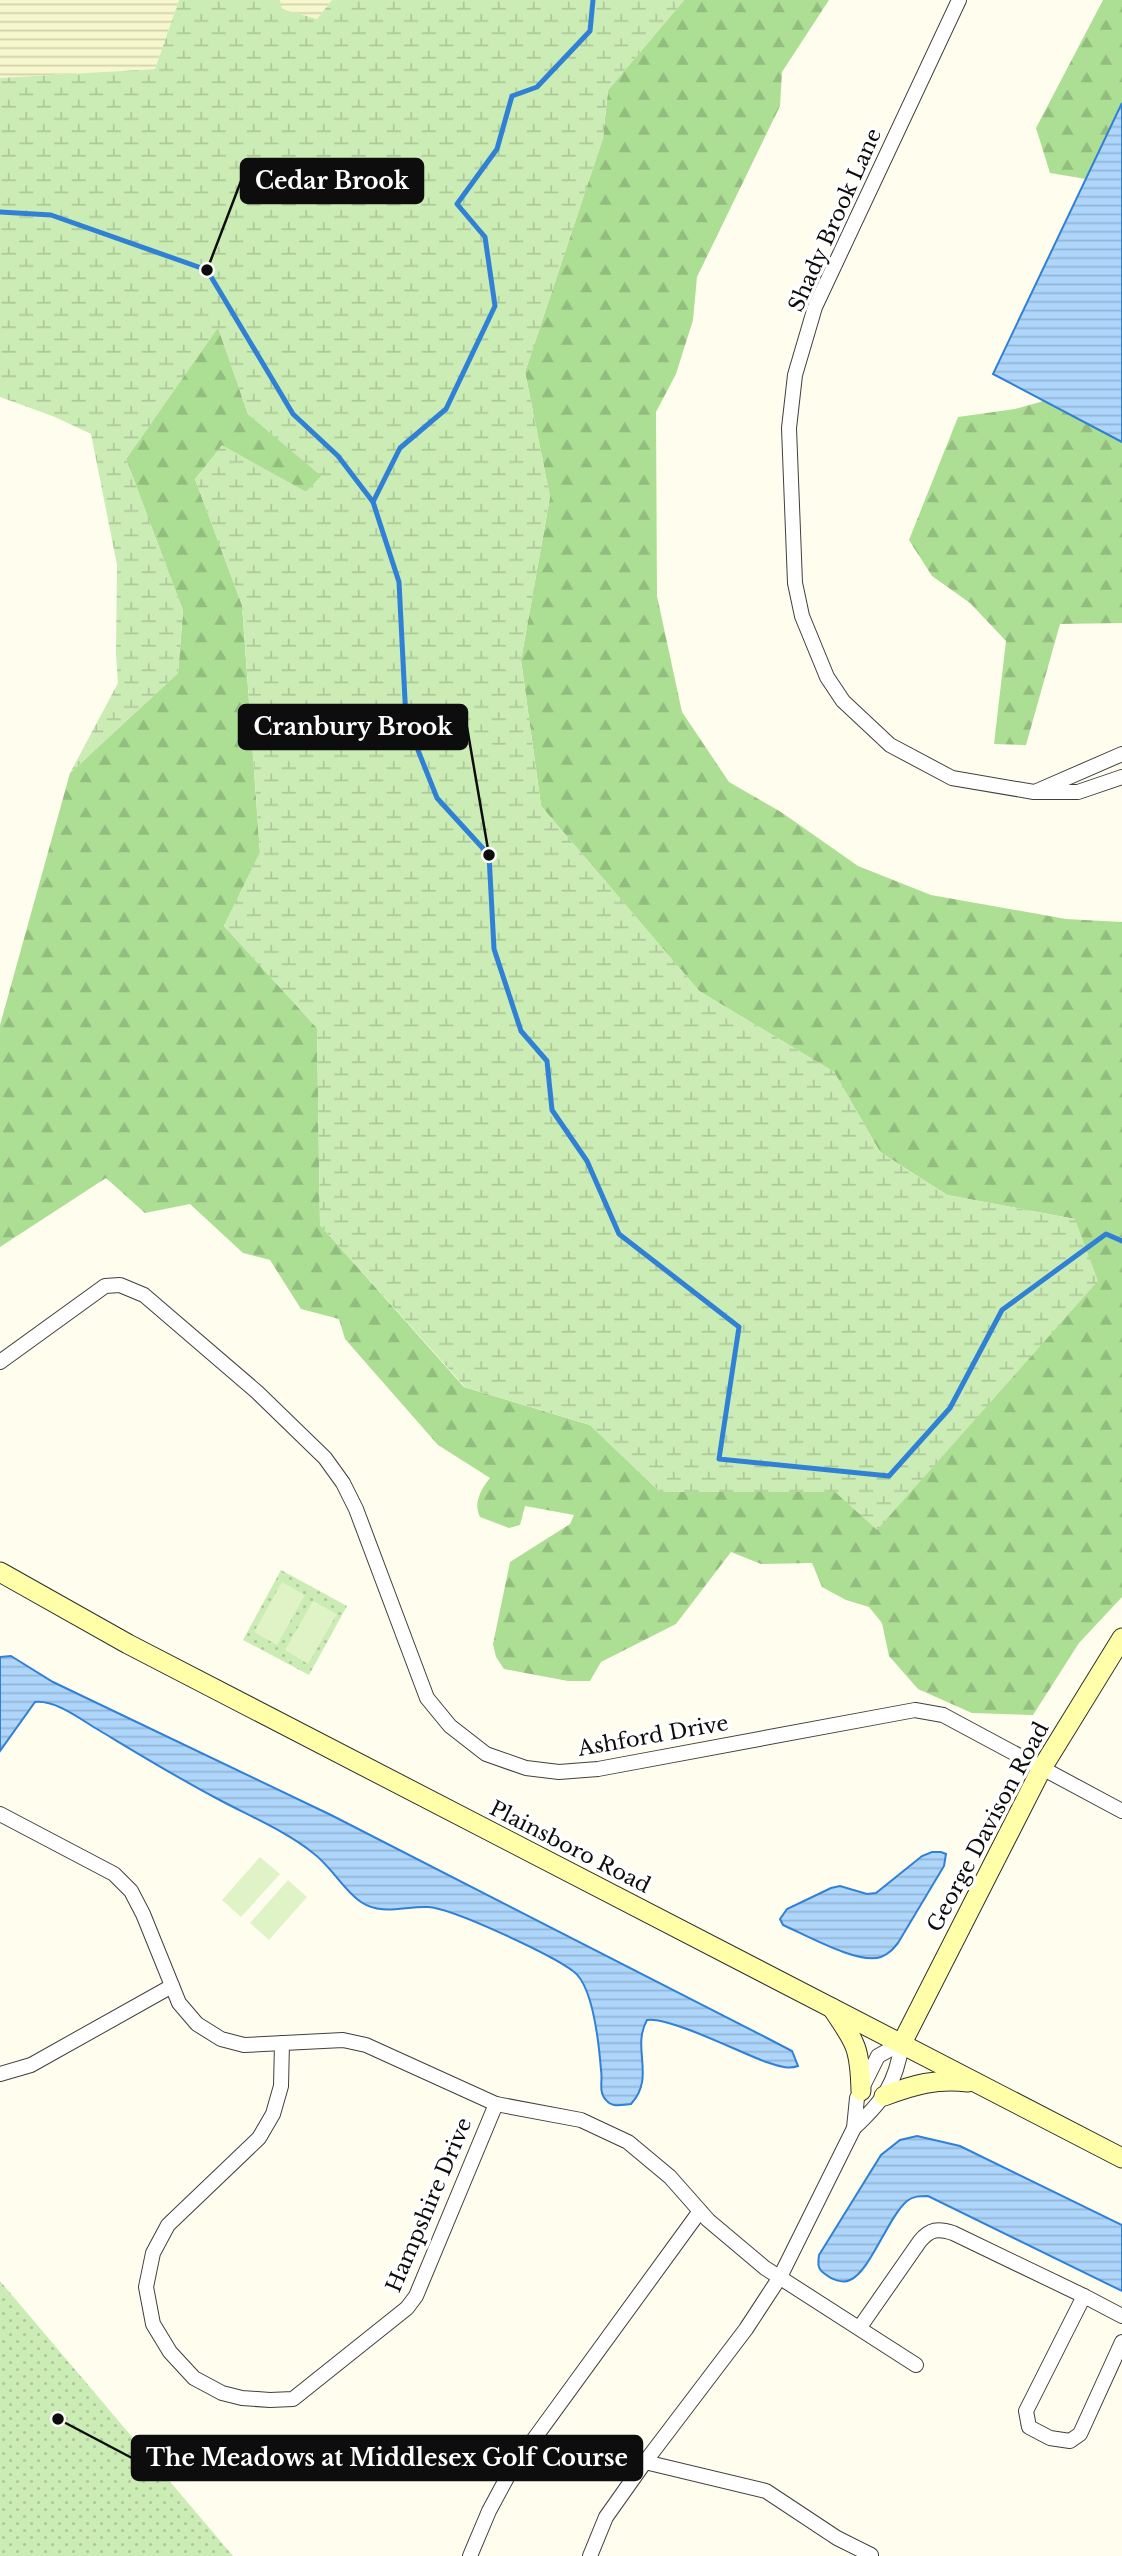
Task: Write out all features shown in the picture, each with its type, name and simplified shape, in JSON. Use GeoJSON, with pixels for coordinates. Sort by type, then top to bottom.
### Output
{"type":"FeatureCollection","features":[{"type":"Feature","properties":{"kind":"street","name":"Shady Brook Lane"},"geometry":{"type":"LineString","coordinates":[[959,0],[816,307],[795,375],[789,428],[795,583],[802,616],[827,677],[843,701],[890,745],[952,778],[1034,792],[1078,792],[1122,777]]}},
{"type":"Feature","properties":{"kind":"street"},"geometry":{"type":"LineString","coordinates":[[1034,792],[1122,754]]}},
{"type":"Feature","properties":{"kind":"street","name":"Ashford Drive"},"geometry":{"type":"LineString","coordinates":[[0,1362],[105,1286],[120,1285],[144,1295],[257,1392],[325,1458],[343,1483],[356,1509],[427,1698],[450,1726],[485,1754],[537,1770],[559,1772],[598,1769],[915,1710],[943,1715],[1122,1811]]}},
{"type":"Feature","properties":{"kind":"street","name":"Plainsboro Road"},"geometry":{"type":"LineString","coordinates":[[0,1572],[128,1644],[1122,2158]]}},
{"type":"Feature","properties":{"kind":"street","name":"George Davison Road"},"geometry":{"type":"LineString","coordinates":[[902,2043],[1042,1768],[1122,1638]]}},
{"type":"Feature","properties":{"kind":"street","name":"Hampshire Drive"},"geometry":{"type":"LineString","coordinates":[[0,1814],[114,1874],[131,1891],[143,1913],[179,2003],[197,2024],[221,2039],[244,2045],[343,2040],[366,2045],[495,2104],[580,2120],[628,2142],[670,2177],[700,2211],[765,2268],[916,2365]]}},
{"type":"Feature","properties":{"kind":"street"},"geometry":{"type":"LineString","coordinates":[[0,2074],[31,2065],[172,1986]]}},
{"type":"Feature","properties":{"kind":"street"},"geometry":{"type":"LineString","coordinates":[[832,2007],[855,2041],[860,2063],[861,2091]]}},
{"type":"Feature","properties":{"kind":"street","name":"Hampshire Drive"},"geometry":{"type":"LineString","coordinates":[[282,2043],[281,2086],[273,2114],[259,2138],[169,2225],[153,2253],[146,2287],[153,2324],[170,2351],[194,2378],[232,2395],[270,2400],[293,2399],[407,2308],[416,2296],[495,2104]]}},
{"type":"Feature","properties":{"kind":"street"},"geometry":{"type":"LineString","coordinates":[[590,2556],[606,2517],[746,2329],[780,2277],[854,2128],[858,2098],[878,2056],[902,2043]]}},
{"type":"Feature","properties":{"kind":"street"},"geometry":{"type":"LineString","coordinates":[[854,2128],[880,2104],[899,2067],[902,2043]]}},
{"type":"Feature","properties":{"kind":"street"},"geometry":{"type":"LineString","coordinates":[[884,2096],[917,2084],[947,2079],[977,2083]]}},
{"type":"Feature","properties":{"kind":"street"},"geometry":{"type":"LineString","coordinates":[[470,2556],[489,2511],[510,2472],[700,2211]]}},
{"type":"Feature","properties":{"kind":"street"},"geometry":{"type":"LineString","coordinates":[[860,2327],[920,2241],[932,2230],[942,2229],[1122,2316]]}},
{"type":"Feature","properties":{"kind":"street"},"geometry":{"type":"LineString","coordinates":[[1084,2296],[1026,2411],[1029,2427],[1050,2438],[1070,2441],[1080,2434],[1122,2342]]}},
{"type":"Feature","properties":{"kind":"street"},"geometry":{"type":"LineString","coordinates":[[645,2462],[766,2491],[837,2538],[872,2556]]}},
{"type":"Feature","properties":{"kind":"green space"},"geometry":{"type":"Polygon","coordinates":[[[0,0],[179,0],[155,69],[0,78],[0,0]]]}},
{"type":"Feature","properties":{"kind":"green space"},"geometry":{"type":"Polygon","coordinates":[[[179,0],[280,0],[282,9],[317,19],[332,0],[684,0],[608,90],[603,138],[525,372],[550,497],[521,660],[541,806],[699,991],[834,1072],[880,1152],[947,1195],[1075,1219],[1098,1281],[877,1530],[835,1492],[660,1492],[590,1425],[465,1387],[320,1225],[317,1028],[224,926],[260,852],[242,605],[195,479],[222,445],[306,492],[321,476],[248,414],[218,328],[126,459],[183,611],[178,673],[70,773],[118,683],[117,565],[91,434],[55,417],[0,397],[0,78],[155,69],[179,0]]]}},
{"type":"Feature","properties":{"kind":"green space"},"geometry":{"type":"Polygon","coordinates":[[[280,0],[332,0],[317,19],[281,9],[280,0]]]}},
{"type":"Feature","properties":{"kind":"green space"},"geometry":{"type":"Polygon","coordinates":[[[684,0],[829,0],[782,72],[780,106],[697,277],[693,320],[676,374],[656,412],[657,596],[682,712],[729,782],[781,812],[858,866],[931,895],[1066,919],[1122,922],[1122,1597],[1079,1643],[1033,1715],[972,1713],[918,1689],[889,1656],[882,1623],[869,1607],[846,1600],[822,1587],[812,1563],[761,1564],[731,1552],[676,1624],[601,1662],[590,1681],[568,1681],[504,1669],[496,1657],[493,1644],[510,1562],[570,1524],[574,1515],[525,1506],[520,1525],[509,1528],[480,1517],[477,1507],[479,1496],[490,1478],[438,1445],[345,1339],[339,1319],[301,1309],[270,1260],[243,1253],[190,1204],[145,1213],[106,1178],[0,1247],[0,1025],[70,773],[178,673],[183,611],[126,459],[218,327],[248,414],[322,476],[306,492],[222,446],[195,479],[242,605],[260,853],[224,926],[317,1028],[320,1225],[464,1387],[590,1425],[660,1492],[835,1492],[1075,1219],[947,1195],[880,1152],[834,1072],[699,991],[541,806],[521,660],[550,497],[525,372],[603,138],[608,90],[684,0]]]}},
{"type":"Feature","properties":{"kind":"green space"},"geometry":{"type":"Polygon","coordinates":[[[1103,0],[1122,0],[1122,103],[1086,179],[1050,173],[1036,128],[1103,0]]]}},
{"type":"Feature","properties":{"kind":"green space"},"geometry":{"type":"Polygon","coordinates":[[[1047,400],[1122,438],[1122,623],[1060,624],[1026,745],[994,744],[1006,641],[970,603],[932,576],[909,540],[958,417],[1015,409],[1047,400]]]}},
{"type":"Feature","properties":{"kind":"green space"},"geometry":{"type":"Polygon","coordinates":[[[281,1570],[347,1606],[309,1675],[243,1640],[281,1570]]]}},
{"type":"Feature","properties":{"kind":"green space"},"geometry":{"type":"Polygon","coordinates":[[[282,1582],[305,1595],[277,1645],[254,1632],[282,1582]]]}},
{"type":"Feature","properties":{"kind":"green space"},"geometry":{"type":"Polygon","coordinates":[[[313,1601],[337,1614],[308,1664],[285,1650],[313,1601]]]}},
{"type":"Feature","properties":{"kind":"green space"},"geometry":{"type":"Polygon","coordinates":[[[260,1857],[280,1874],[241,1917],[222,1900],[260,1857]]]}},
{"type":"Feature","properties":{"kind":"green space"},"geometry":{"type":"Polygon","coordinates":[[[288,1880],[307,1897],[269,1940],[250,1923],[288,1880]]]}},
{"type":"Feature","properties":{"kind":"green space"},"geometry":{"type":"Polygon","coordinates":[[[0,2281],[233,2556],[0,2556],[0,2281]]]}},
{"type":"Feature","properties":{"kind":"water"},"geometry":{"type":"Polygon","coordinates":[[[1122,103],[1122,442],[993,374],[1122,103]]]}},
{"type":"Feature","properties":{"kind":"water"},"geometry":{"type":"Polygon","coordinates":[[[11,1656],[53,1682],[331,1815],[792,2051],[798,2066],[786,2067],[766,2062],[687,2029],[657,2020],[647,2020],[641,2041],[643,2073],[638,2094],[631,2104],[611,2104],[602,2093],[599,2046],[590,2002],[580,1978],[573,1971],[502,1933],[440,1909],[377,1909],[361,1902],[320,1858],[302,1845],[186,1782],[59,1707],[35,1702],[0,1751],[0,1657],[11,1656]]]}},
{"type":"Feature","properties":{"kind":"water"},"geometry":{"type":"Polygon","coordinates":[[[932,1852],[946,1854],[944,1866],[898,1943],[884,1956],[871,1958],[846,1953],[783,1925],[780,1919],[787,1909],[831,1888],[840,1886],[867,1894],[876,1893],[922,1856],[932,1852]]]}},
{"type":"Feature","properties":{"kind":"water"},"geometry":{"type":"Polygon","coordinates":[[[917,2136],[960,2146],[1122,2225],[1122,2291],[928,2196],[907,2201],[893,2219],[865,2267],[857,2275],[850,2280],[840,2281],[822,2272],[819,2255],[881,2155],[900,2140],[917,2136]]]}},
{"type":"Feature","properties":{"kind":"waterway"},"geometry":{"type":"LineString","coordinates":[[593,0],[590,31],[537,87],[512,96],[497,149],[457,204],[485,237],[495,306],[446,409],[400,448],[373,502],[399,582],[406,720],[437,798],[489,855],[494,949],[521,1031],[547,1061],[552,1110],[587,1161],[619,1234],[739,1327],[719,1459],[889,1476],[950,1408],[1002,1310],[1106,1234],[1122,1241]]}},
{"type":"Feature","properties":{"kind":"waterway"},"geometry":{"type":"LineString","coordinates":[[0,212],[51,215],[207,270],[293,414],[338,456],[373,502]]}},
{"type":"Feature","properties":{"kind":"place","name":"Cedar Brook"},"geometry":{"type":"Point","coordinates":[207,270]}},
{"type":"Feature","properties":{"kind":"place","name":"Cranbury Brook"},"geometry":{"type":"Point","coordinates":[489,855]}},
{"type":"Feature","properties":{"kind":"place","name":"The Meadows at Middlesex Golf Course"},"geometry":{"type":"Point","coordinates":[58,2419]}}]}
